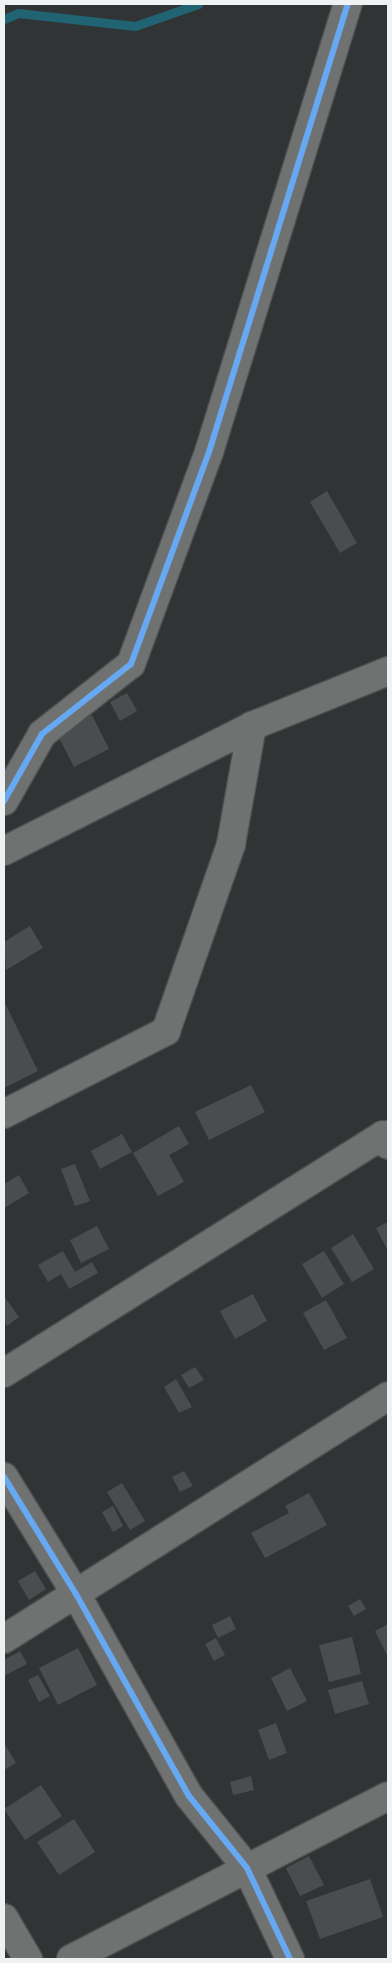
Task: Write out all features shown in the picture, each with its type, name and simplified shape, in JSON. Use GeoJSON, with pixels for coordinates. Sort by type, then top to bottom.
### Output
{"type":"FeatureCollection","features":[{"type":"Feature","properties":{"kind":"street"},"geometry":{"type":"LineString","coordinates":[[4,801],[42,734],[131,664],[209,452],[348,4]]}},
{"type":"Feature","properties":{"kind":"street"},"geometry":{"type":"LineString","coordinates":[[4,851],[252,726],[388,671]]}},
{"type":"Feature","properties":{"kind":"street"},"geometry":{"type":"LineString","coordinates":[[4,1114],[166,1031],[231,844],[252,726]]}},
{"type":"Feature","properties":{"kind":"street"},"geometry":{"type":"LineString","coordinates":[[4,1373],[383,1135],[388,1145]]}},
{"type":"Feature","properties":{"kind":"street"},"geometry":{"type":"LineString","coordinates":[[4,1639],[388,1396]]}},
{"type":"Feature","properties":{"kind":"street"},"geometry":{"type":"LineString","coordinates":[[4,1477],[76,1594],[189,1796],[247,1868],[290,1959]]}},
{"type":"Feature","properties":{"kind":"street"},"geometry":{"type":"LineString","coordinates":[[71,1959],[388,1796]]}},
{"type":"Feature","properties":{"kind":"street"},"geometry":{"type":"LineString","coordinates":[[4,1918],[28,1959]]}},
{"type":"Feature","properties":{"kind":"building"},"geometry":{"type":"Polygon","coordinates":[[[327,491],[357,543],[340,553],[310,502],[327,491]]]}},
{"type":"Feature","properties":{"kind":"building"},"geometry":{"type":"Polygon","coordinates":[[[127,693],[137,711],[120,721],[110,702],[127,693]]]}},
{"type":"Feature","properties":{"kind":"building"},"geometry":{"type":"Polygon","coordinates":[[[92,715],[109,749],[74,767],[56,732],[92,715]]]}},
{"type":"Feature","properties":{"kind":"building"},"geometry":{"type":"Polygon","coordinates":[[[30,926],[43,948],[6,970],[4,942],[30,926]]]}},
{"type":"Feature","properties":{"kind":"building"},"geometry":{"type":"Polygon","coordinates":[[[4,1001],[38,1071],[4,1088],[4,1001]]]}},
{"type":"Feature","properties":{"kind":"building"},"geometry":{"type":"Polygon","coordinates":[[[251,1085],[265,1112],[209,1140],[195,1112],[251,1085]]]}},
{"type":"Feature","properties":{"kind":"building"},"geometry":{"type":"Polygon","coordinates":[[[179,1126],[189,1144],[169,1155],[184,1182],[158,1196],[133,1153],[179,1126]]]}},
{"type":"Feature","properties":{"kind":"building"},"geometry":{"type":"Polygon","coordinates":[[[122,1134],[132,1152],[100,1169],[91,1151],[122,1134]]]}},
{"type":"Feature","properties":{"kind":"building"},"geometry":{"type":"Polygon","coordinates":[[[75,1164],[90,1201],[75,1206],[61,1169],[75,1164]]]}},
{"type":"Feature","properties":{"kind":"building"},"geometry":{"type":"Polygon","coordinates":[[[19,1175],[29,1193],[4,1208],[4,1184],[19,1175]]]}},
{"type":"Feature","properties":{"kind":"building"},"geometry":{"type":"Polygon","coordinates":[[[388,1222],[388,1251],[376,1228],[388,1222]]]}},
{"type":"Feature","properties":{"kind":"building"},"geometry":{"type":"Polygon","coordinates":[[[97,1226],[109,1249],[81,1263],[70,1240],[97,1226]]]}},
{"type":"Feature","properties":{"kind":"building"},"geometry":{"type":"Polygon","coordinates":[[[353,1234],[374,1269],[352,1282],[331,1248],[353,1234]]]}},
{"type":"Feature","properties":{"kind":"building"},"geometry":{"type":"Polygon","coordinates":[[[63,1251],[75,1272],[92,1262],[98,1273],[69,1289],[61,1274],[48,1282],[38,1265],[63,1251]]]}},
{"type":"Feature","properties":{"kind":"building"},"geometry":{"type":"Polygon","coordinates":[[[324,1251],[344,1284],[322,1298],[302,1264],[324,1251]]]}},
{"type":"Feature","properties":{"kind":"building"},"geometry":{"type":"Polygon","coordinates":[[[253,1294],[267,1321],[235,1339],[220,1311],[253,1294]]]}},
{"type":"Feature","properties":{"kind":"building"},"geometry":{"type":"Polygon","coordinates":[[[4,1296],[19,1317],[7,1326],[4,1321],[4,1296]]]}},
{"type":"Feature","properties":{"kind":"building"},"geometry":{"type":"Polygon","coordinates":[[[326,1300],[347,1338],[324,1350],[303,1313],[326,1300]]]}},
{"type":"Feature","properties":{"kind":"building"},"geometry":{"type":"Polygon","coordinates":[[[195,1367],[204,1380],[189,1388],[181,1375],[195,1367]]]}},
{"type":"Feature","properties":{"kind":"building"},"geometry":{"type":"Polygon","coordinates":[[[176,1379],[192,1407],[179,1413],[164,1387],[176,1379]]]}},
{"type":"Feature","properties":{"kind":"building"},"geometry":{"type":"Polygon","coordinates":[[[184,1471],[193,1486],[180,1492],[172,1477],[184,1471]]]}},
{"type":"Feature","properties":{"kind":"building"},"geometry":{"type":"Polygon","coordinates":[[[122,1483],[145,1521],[130,1530],[107,1492],[122,1483]]]}},
{"type":"Feature","properties":{"kind":"building"},"geometry":{"type":"Polygon","coordinates":[[[309,1493],[327,1525],[265,1558],[251,1533],[289,1513],[285,1506],[309,1493]]]}},
{"type":"Feature","properties":{"kind":"building"},"geometry":{"type":"Polygon","coordinates":[[[113,1506],[123,1526],[113,1532],[102,1512],[113,1506]]]}},
{"type":"Feature","properties":{"kind":"building"},"geometry":{"type":"Polygon","coordinates":[[[35,1571],[46,1589],[29,1600],[18,1581],[35,1571]]]}},
{"type":"Feature","properties":{"kind":"building"},"geometry":{"type":"Polygon","coordinates":[[[360,1599],[366,1609],[354,1616],[348,1606],[360,1599]]]}},
{"type":"Feature","properties":{"kind":"building"},"geometry":{"type":"Polygon","coordinates":[[[230,1616],[236,1629],[218,1638],[212,1625],[230,1616]]]}},
{"type":"Feature","properties":{"kind":"building"},"geometry":{"type":"Polygon","coordinates":[[[388,1624],[388,1657],[375,1631],[388,1624]]]}},
{"type":"Feature","properties":{"kind":"building"},"geometry":{"type":"Polygon","coordinates":[[[352,1637],[361,1674],[329,1682],[319,1645],[352,1637]]]}},
{"type":"Feature","properties":{"kind":"building"},"geometry":{"type":"Polygon","coordinates":[[[216,1638],[225,1655],[214,1661],[205,1644],[216,1638]]]}},
{"type":"Feature","properties":{"kind":"building"},"geometry":{"type":"Polygon","coordinates":[[[78,1648],[97,1685],[58,1705],[39,1668],[78,1648]]]}},
{"type":"Feature","properties":{"kind":"building"},"geometry":{"type":"Polygon","coordinates":[[[20,1651],[27,1664],[4,1676],[4,1660],[20,1651]]]}},
{"type":"Feature","properties":{"kind":"building"},"geometry":{"type":"Polygon","coordinates":[[[290,1668],[307,1701],[287,1711],[271,1678],[290,1668]]]}},
{"type":"Feature","properties":{"kind":"building"},"geometry":{"type":"Polygon","coordinates":[[[38,1675],[50,1696],[39,1702],[28,1680],[38,1675]]]}},
{"type":"Feature","properties":{"kind":"building"},"geometry":{"type":"Polygon","coordinates":[[[362,1681],[369,1704],[335,1714],[328,1690],[362,1681]]]}},
{"type":"Feature","properties":{"kind":"building"},"geometry":{"type":"Polygon","coordinates":[[[276,1723],[287,1753],[269,1760],[258,1730],[276,1723]]]}},
{"type":"Feature","properties":{"kind":"building"},"geometry":{"type":"Polygon","coordinates":[[[4,1743],[16,1763],[4,1770],[4,1743]]]}},
{"type":"Feature","properties":{"kind":"building"},"geometry":{"type":"Polygon","coordinates":[[[251,1776],[254,1790],[233,1795],[230,1782],[251,1776]]]}},
{"type":"Feature","properties":{"kind":"building"},"geometry":{"type":"Polygon","coordinates":[[[41,1785],[62,1816],[25,1840],[4,1809],[41,1785]]]}},
{"type":"Feature","properties":{"kind":"building"},"geometry":{"type":"Polygon","coordinates":[[[74,1819],[95,1852],[59,1875],[37,1842],[74,1819]]]}},
{"type":"Feature","properties":{"kind":"building"},"geometry":{"type":"Polygon","coordinates":[[[309,1856],[324,1885],[300,1896],[286,1868],[309,1856]]]}},
{"type":"Feature","properties":{"kind":"building"},"geometry":{"type":"Polygon","coordinates":[[[370,1879],[383,1917],[320,1939],[306,1901],[370,1879]]]}},
{"type":"Feature","properties":{"kind":"waterway"},"geometry":{"type":"LineString","coordinates":[[4,19],[18,13],[135,26],[198,4]]}},
{"type":"Feature","properties":{"kind":"cycle path"},"geometry":{"type":"LineString","coordinates":[[4,801],[42,734],[131,664],[209,452],[348,4]]}},
{"type":"Feature","properties":{"kind":"cycle path"},"geometry":{"type":"LineString","coordinates":[[4,1477],[76,1594],[189,1796],[247,1868],[290,1959]]}}]}
